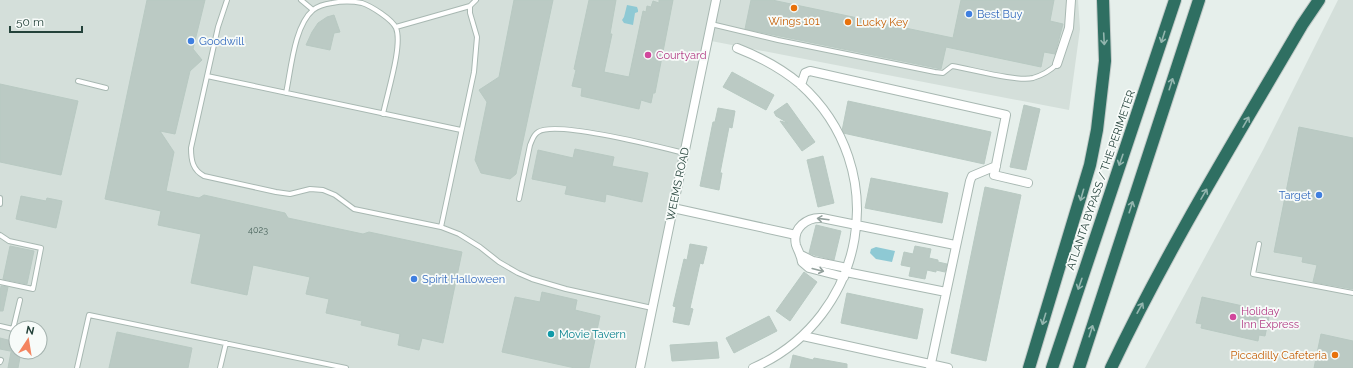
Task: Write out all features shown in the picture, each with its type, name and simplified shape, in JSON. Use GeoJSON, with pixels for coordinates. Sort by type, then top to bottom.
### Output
{"type":"FeatureCollection","features":[{"type":"Feature","properties":{"kind":"highway"},"geometry":{"type":"LineString","coordinates":[[1029,368],[1080,203],[1093,151],[1105,61],[1103,0]]}},
{"type":"Feature","properties":{"kind":"highway","name":"ATLANTA BYPASS / THE PERIMETER"},"geometry":{"type":"LineString","coordinates":[[1052,368],[1175,0]]}},
{"type":"Feature","properties":{"kind":"highway"},"geometry":{"type":"LineString","coordinates":[[1079,368],[1199,0]]}},
{"type":"Feature","properties":{"kind":"highway"},"geometry":{"type":"LineString","coordinates":[[1302,24],[1311,0]]}},
{"type":"Feature","properties":{"kind":"highway"},"geometry":{"type":"LineString","coordinates":[[1111,368],[1137,314],[1190,219],[1302,24],[1319,0]]}},
{"type":"Feature","properties":{"kind":"street","name":"WEEMS ROAD"},"geometry":{"type":"LineString","coordinates":[[640,368],[716,0]]}},
{"type":"Feature","properties":{"kind":"street"},"geometry":{"type":"LineString","coordinates":[[1058,64],[1069,28],[1071,0]]}},
{"type":"Feature","properties":{"kind":"street"},"geometry":{"type":"LineString","coordinates":[[737,48],[781,69],[801,85],[817,102],[827,114],[843,143],[849,158],[856,190],[857,224],[852,254],[846,273],[833,299],[803,336],[777,356],[753,368]]}},
{"type":"Feature","properties":{"kind":"street"},"geometry":{"type":"LineString","coordinates":[[801,85],[805,73],[810,71],[1006,115],[994,175],[1028,183]]}},
{"type":"Feature","properties":{"kind":"street"},"geometry":{"type":"LineString","coordinates":[[930,366],[955,245],[972,176],[996,166]]}},
{"type":"Feature","properties":{"kind":"street"},"geometry":{"type":"LineString","coordinates":[[673,208],[796,234]]}},
{"type":"Feature","properties":{"kind":"street"},"geometry":{"type":"LineString","coordinates":[[946,292],[846,273],[809,268],[802,262],[801,254],[796,246],[796,234],[801,225],[811,219],[819,218],[857,224],[955,245]]}},
{"type":"Feature","properties":{"kind":"street"},"geometry":{"type":"LineString","coordinates":[[803,336],[930,366],[948,368]]}},
{"type":"Feature","properties":{"kind":"lane"},"geometry":{"type":"LineString","coordinates":[[227,0],[218,27],[191,148],[193,166],[197,172],[204,176],[276,192],[290,194],[310,189],[323,190],[335,195],[354,209],[441,227],[459,234],[480,247],[499,262],[532,279],[566,289],[652,308]]}},
{"type":"Feature","properties":{"kind":"lane"},"geometry":{"type":"LineString","coordinates":[[301,0],[313,10]]}},
{"type":"Feature","properties":{"kind":"lane"},"geometry":{"type":"LineString","coordinates":[[396,27],[470,6],[476,0]]}},
{"type":"Feature","properties":{"kind":"lane"},"geometry":{"type":"LineString","coordinates":[[286,93],[298,31],[313,10],[322,5],[334,2],[356,1],[378,10],[396,27],[398,41],[383,114]]}},
{"type":"Feature","properties":{"kind":"lane"},"geometry":{"type":"LineString","coordinates":[[441,227],[474,72],[477,37],[470,13],[470,6]]}},
{"type":"Feature","properties":{"kind":"lane"},"geometry":{"type":"LineString","coordinates":[[711,24],[778,40],[934,72],[943,73],[952,66],[1016,78],[1032,78],[1049,72],[1058,64]]}},
{"type":"Feature","properties":{"kind":"lane"},"geometry":{"type":"LineString","coordinates":[[207,76],[461,130]]}},
{"type":"Feature","properties":{"kind":"lane"},"geometry":{"type":"LineString","coordinates":[[78,82],[106,88]]}},
{"type":"Feature","properties":{"kind":"lane"},"geometry":{"type":"LineString","coordinates":[[519,199],[530,145],[532,138],[538,132],[549,130],[605,134],[684,153]]}},
{"type":"Feature","properties":{"kind":"lane"},"geometry":{"type":"LineString","coordinates":[[0,198],[0,204]]}},
{"type":"Feature","properties":{"kind":"lane"},"geometry":{"type":"LineString","coordinates":[[0,235],[9,240],[41,248],[33,289],[0,282]]}},
{"type":"Feature","properties":{"kind":"lane"},"geometry":{"type":"LineString","coordinates":[[1259,244],[1253,274],[1353,293]]}},
{"type":"Feature","properties":{"kind":"lane"},"geometry":{"type":"LineString","coordinates":[[0,326],[13,329],[20,300]]}},
{"type":"Feature","properties":{"kind":"lane"},"geometry":{"type":"LineString","coordinates":[[77,368],[89,314],[346,368]]}},
{"type":"Feature","properties":{"kind":"lane"},"geometry":{"type":"LineString","coordinates":[[220,368],[226,343]]}},
{"type":"Feature","properties":{"kind":"shaded area"},"geometry":{"type":"Polygon","coordinates":[[[0,0],[1078,0],[1080,29],[1069,110],[706,40],[641,368],[0,368],[0,0]]]}},
{"type":"Feature","properties":{"kind":"shaded area"},"geometry":{"type":"Polygon","coordinates":[[[1338,0],[1353,0],[1353,368],[1145,368],[1263,150],[1338,0]]]}},
{"type":"Feature","properties":{"kind":"water"},"geometry":{"type":"Polygon","coordinates":[[[627,5],[637,7],[638,10],[638,12],[635,13],[633,25],[624,23],[622,20],[627,5]]]}},
{"type":"Feature","properties":{"kind":"water"},"geometry":{"type":"Polygon","coordinates":[[[876,247],[895,251],[892,262],[876,259],[870,253],[871,249],[876,247]]]}},
{"type":"Feature","properties":{"kind":"building"},"geometry":{"type":"Polygon","coordinates":[[[147,0],[205,0],[193,49],[202,60],[190,71],[175,134],[160,131],[174,152],[166,191],[199,198],[204,195],[285,213],[288,218],[363,234],[369,232],[462,252],[443,343],[422,338],[419,350],[398,345],[400,334],[361,325],[362,321],[326,313],[329,299],[306,294],[310,277],[253,265],[247,295],[191,283],[201,234],[158,225],[161,211],[105,199],[147,0]]]}},
{"type":"Feature","properties":{"kind":"building"},"geometry":{"type":"Polygon","coordinates":[[[514,0],[553,0],[516,174],[510,179],[481,173],[475,160],[487,102],[479,90],[499,77],[514,0]]]}},
{"type":"Feature","properties":{"kind":"building","name":"Courtyard"},"geometry":{"type":"Polygon","coordinates":[[[589,0],[616,0],[610,34],[612,34],[604,72],[629,77],[643,11],[646,12],[647,6],[651,7],[653,1],[659,3],[659,0],[673,0],[655,93],[653,93],[651,103],[641,100],[639,109],[581,96],[582,88],[572,86],[576,70],[574,69],[589,0]]]}},
{"type":"Feature","properties":{"kind":"building"},"geometry":{"type":"Polygon","coordinates":[[[751,0],[772,0],[953,38],[961,0],[1054,0],[1050,21],[1063,24],[1055,54],[1044,52],[1041,67],[946,47],[941,69],[745,29],[751,0]]]}},
{"type":"Feature","properties":{"kind":"building"},"geometry":{"type":"Polygon","coordinates":[[[334,15],[340,32],[334,33],[330,50],[306,45],[318,23],[327,17],[334,15]]]}},
{"type":"Feature","properties":{"kind":"building"},"geometry":{"type":"Polygon","coordinates":[[[732,72],[774,95],[766,110],[723,87],[732,72]]]}},
{"type":"Feature","properties":{"kind":"building"},"geometry":{"type":"Polygon","coordinates":[[[0,84],[78,101],[61,175],[0,162],[0,84]]]}},
{"type":"Feature","properties":{"kind":"building"},"geometry":{"type":"Polygon","coordinates":[[[848,101],[991,132],[984,164],[843,133],[842,131],[848,101]]]}},
{"type":"Feature","properties":{"kind":"building"},"geometry":{"type":"Polygon","coordinates":[[[787,103],[815,142],[802,151],[780,121],[788,123],[776,116],[774,112],[787,103]]]}},
{"type":"Feature","properties":{"kind":"building"},"geometry":{"type":"Polygon","coordinates":[[[1024,105],[1040,109],[1026,170],[1010,167],[1024,105]]]}},
{"type":"Feature","properties":{"kind":"building"},"geometry":{"type":"Polygon","coordinates":[[[718,108],[735,111],[732,128],[729,127],[720,173],[722,173],[719,190],[700,186],[713,122],[715,122],[718,108]]]}},
{"type":"Feature","properties":{"kind":"building","name":"Target"},"geometry":{"type":"Polygon","coordinates":[[[1299,127],[1353,138],[1353,289],[1313,282],[1317,265],[1302,262],[1303,257],[1274,252],[1299,127]]]}},
{"type":"Feature","properties":{"kind":"building"},"geometry":{"type":"Polygon","coordinates":[[[575,149],[614,157],[612,166],[648,173],[642,202],[606,194],[605,202],[565,194],[567,186],[532,179],[538,150],[573,158],[575,149]]]}},
{"type":"Feature","properties":{"kind":"building"},"geometry":{"type":"Polygon","coordinates":[[[823,156],[834,203],[818,207],[807,160],[823,156]]]}},
{"type":"Feature","properties":{"kind":"building"},"geometry":{"type":"Polygon","coordinates":[[[871,178],[948,193],[942,223],[865,208],[871,178]]]}},
{"type":"Feature","properties":{"kind":"building"},"geometry":{"type":"Polygon","coordinates":[[[985,187],[1021,195],[986,361],[951,353],[985,187]]]}},
{"type":"Feature","properties":{"kind":"building"},"geometry":{"type":"Polygon","coordinates":[[[21,196],[46,201],[47,198],[62,201],[56,228],[16,219],[21,196]]]}},
{"type":"Feature","properties":{"kind":"building"},"geometry":{"type":"Polygon","coordinates":[[[816,225],[841,231],[834,260],[809,253],[816,225]]]}},
{"type":"Feature","properties":{"kind":"building"},"geometry":{"type":"Polygon","coordinates":[[[690,244],[707,247],[703,264],[700,263],[690,308],[693,309],[689,325],[673,322],[676,307],[673,306],[684,259],[687,260],[690,244]]]}},
{"type":"Feature","properties":{"kind":"building"},"geometry":{"type":"Polygon","coordinates":[[[10,246],[34,251],[27,284],[3,279],[10,246]]]}},
{"type":"Feature","properties":{"kind":"building"},"geometry":{"type":"Polygon","coordinates":[[[915,246],[931,249],[929,258],[947,264],[945,272],[927,270],[925,279],[909,276],[911,267],[901,265],[904,252],[913,254],[915,246]]]}},
{"type":"Feature","properties":{"kind":"building"},"geometry":{"type":"Polygon","coordinates":[[[804,272],[817,282],[790,321],[776,311],[804,272]]]}},
{"type":"Feature","properties":{"kind":"building"},"geometry":{"type":"Polygon","coordinates":[[[1,286],[8,287],[3,311],[0,311],[1,286]]]}},
{"type":"Feature","properties":{"kind":"building","name":"Movie Tavern"},"geometry":{"type":"Polygon","coordinates":[[[542,292],[577,300],[575,310],[600,316],[589,368],[575,368],[502,352],[515,297],[540,302],[542,292]]]}},
{"type":"Feature","properties":{"kind":"building"},"geometry":{"type":"Polygon","coordinates":[[[847,293],[923,309],[917,339],[841,323],[847,293]]]}},
{"type":"Feature","properties":{"kind":"building","name":"Holiday Inn Express"},"geometry":{"type":"Polygon","coordinates":[[[1202,297],[1270,312],[1265,336],[1259,335],[1258,341],[1201,328],[1202,324],[1196,323],[1202,297]]]}},
{"type":"Feature","properties":{"kind":"building"},"geometry":{"type":"Polygon","coordinates":[[[769,316],[777,331],[734,353],[726,338],[769,316]]]}},
{"type":"Feature","properties":{"kind":"building"},"geometry":{"type":"Polygon","coordinates":[[[117,332],[192,348],[188,368],[109,368],[117,332]]]}},
{"type":"Feature","properties":{"kind":"building","name":"Piccadilly Cafeteria"},"geometry":{"type":"Polygon","coordinates":[[[1321,334],[1353,341],[1353,368],[1314,368],[1321,334]]]}},
{"type":"Feature","properties":{"kind":"building"},"geometry":{"type":"Polygon","coordinates":[[[0,338],[8,340],[8,351],[0,349],[0,338]]]}},
{"type":"Feature","properties":{"kind":"building"},"geometry":{"type":"Polygon","coordinates":[[[717,342],[719,358],[672,361],[670,345],[717,342]]]}},
{"type":"Feature","properties":{"kind":"building"},"geometry":{"type":"Polygon","coordinates":[[[793,355],[813,360],[814,358],[847,364],[847,368],[790,368],[793,355]]]}},
{"type":"Feature","properties":{"kind":"building"},"geometry":{"type":"Polygon","coordinates":[[[10,360],[20,360],[18,368],[8,368],[10,360]]]}},
{"type":"Feature","properties":{"kind":"place","name":"Wings 101"},"geometry":{"type":"Point","coordinates":[794,8]}},
{"type":"Feature","properties":{"kind":"place","name":"Best Buy"},"geometry":{"type":"Point","coordinates":[969,14]}},
{"type":"Feature","properties":{"kind":"place","name":"Lucky Key"},"geometry":{"type":"Point","coordinates":[848,22]}},
{"type":"Feature","properties":{"kind":"place","name":"Goodwill"},"geometry":{"type":"Point","coordinates":[191,41]}},
{"type":"Feature","properties":{"kind":"place","name":"Courtyard"},"geometry":{"type":"Point","coordinates":[648,55]}},
{"type":"Feature","properties":{"kind":"place","name":"Target"},"geometry":{"type":"Point","coordinates":[1319,195]}},
{"type":"Feature","properties":{"kind":"place","name":"Spirit Halloween"},"geometry":{"type":"Point","coordinates":[414,279]}},
{"type":"Feature","properties":{"kind":"place","name":"Holiday Inn Express"},"geometry":{"type":"Point","coordinates":[1233,317]}},
{"type":"Feature","properties":{"kind":"place","name":"Movie Tavern"},"geometry":{"type":"Point","coordinates":[551,334]}},
{"type":"Feature","properties":{"kind":"place","name":"Piccadilly Cafeteria"},"geometry":{"type":"Point","coordinates":[1335,355]}}]}
